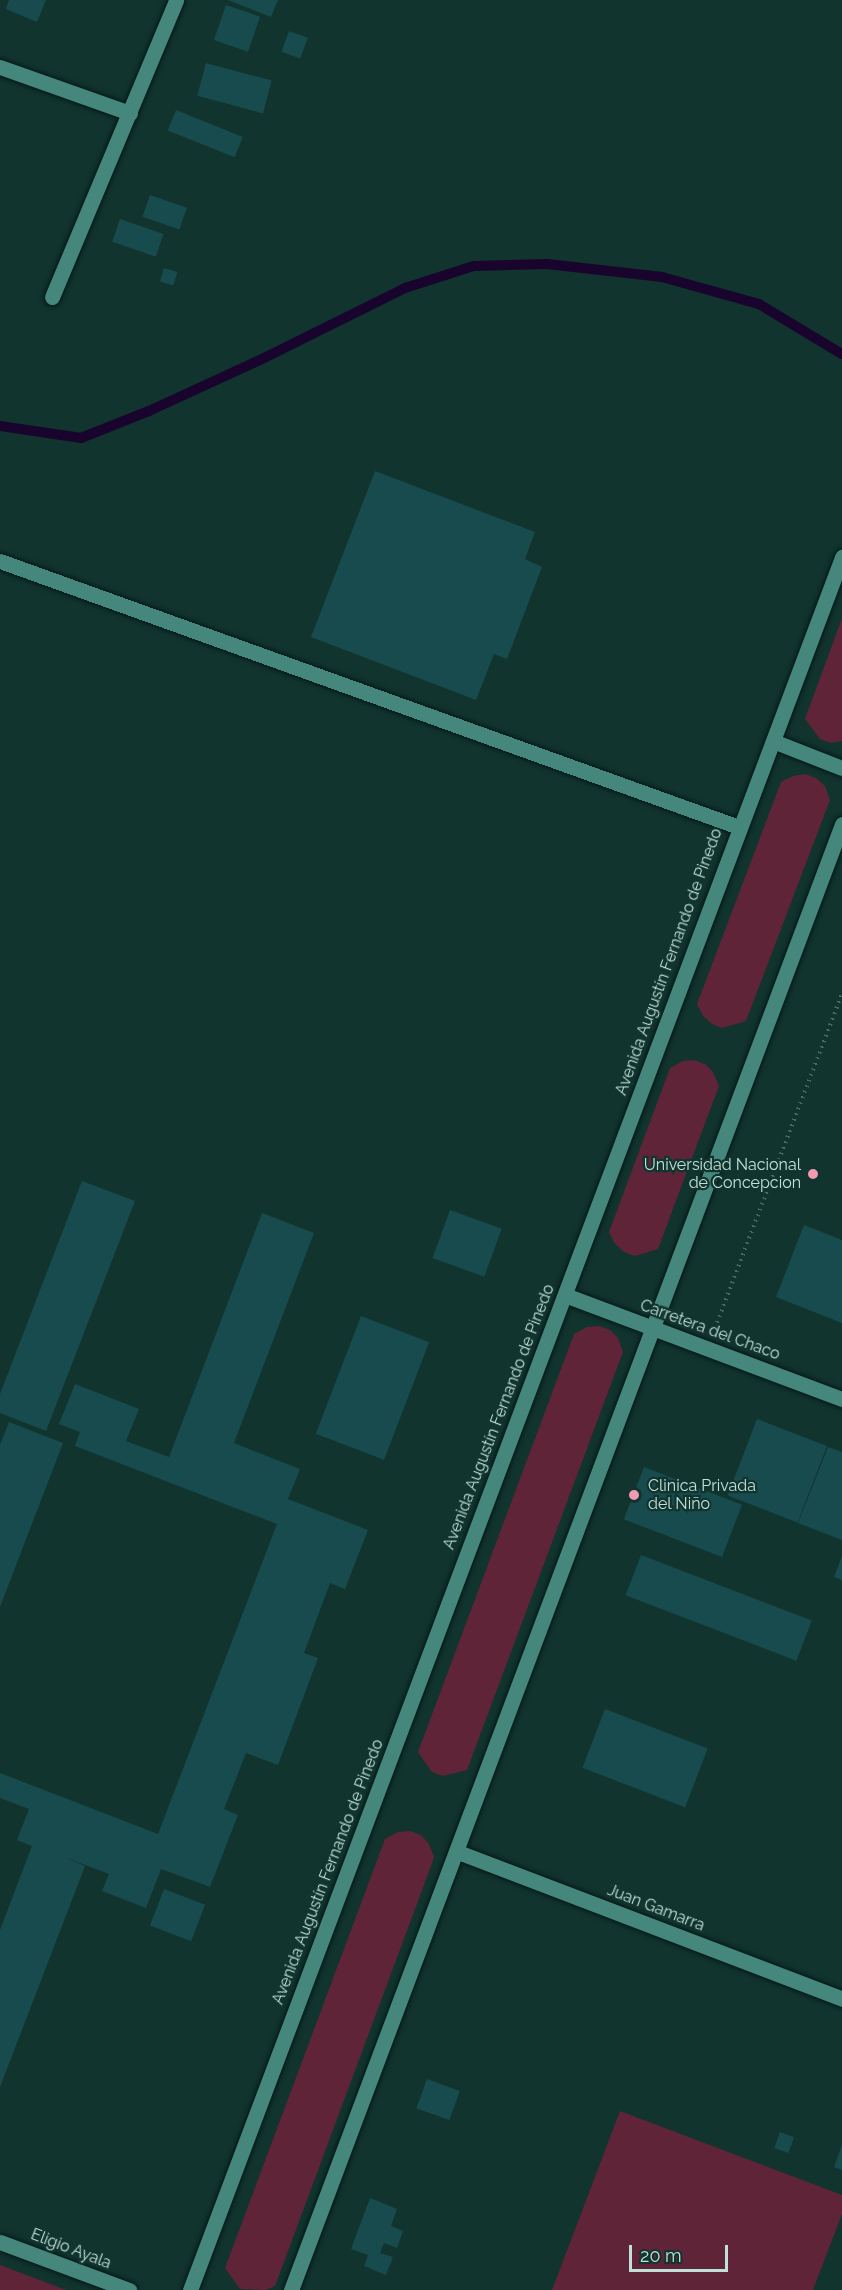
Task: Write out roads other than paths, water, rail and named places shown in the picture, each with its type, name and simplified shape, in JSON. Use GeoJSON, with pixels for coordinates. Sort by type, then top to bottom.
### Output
{"type":"FeatureCollection","features":[{"type":"Feature","properties":{"kind":"street"},"geometry":{"type":"LineString","coordinates":[[52,297],[176,0]]}},
{"type":"Feature","properties":{"kind":"street"},"geometry":{"type":"LineString","coordinates":[[0,67],[130,113]]}},
{"type":"Feature","properties":{"kind":"street","name":"Avenida Augustín Fernando de Pinedo"},"geometry":{"type":"LineString","coordinates":[[190,2290],[842,557]]}},
{"type":"Feature","properties":{"kind":"street"},"geometry":{"type":"LineString","coordinates":[[0,561],[739,827]]}},
{"type":"Feature","properties":{"kind":"street"},"geometry":{"type":"LineString","coordinates":[[773,741],[842,768]]}},
{"type":"Feature","properties":{"kind":"street"},"geometry":{"type":"LineString","coordinates":[[291,2290],[458,1852],[842,824]]}},
{"type":"Feature","properties":{"kind":"street","name":"Carretera del Chaco"},"geometry":{"type":"LineString","coordinates":[[565,1295],[842,1398]]}},
{"type":"Feature","properties":{"kind":"street","name":"Juan Gamarra"},"geometry":{"type":"LineString","coordinates":[[458,1852],[842,1999]]}},
{"type":"Feature","properties":{"kind":"street","name":"Eligio Ayala"},"geometry":{"type":"LineString","coordinates":[[0,2241],[129,2290]]}},
{"type":"Feature","properties":{"kind":"waterway"},"geometry":{"type":"LineString","coordinates":[[0,426],[81,438],[149,411],[262,359],[405,288],[474,266],[547,264],[662,277],[759,304],[842,354]]}},
{"type":"Feature","properties":{"kind":"place","name":"Universidad Nacional de Concepcion"},"geometry":{"type":"Point","coordinates":[813,1174]}},
{"type":"Feature","properties":{"kind":"place","name":"Clinica Privada del Niño"},"geometry":{"type":"Point","coordinates":[634,1495]}}]}
